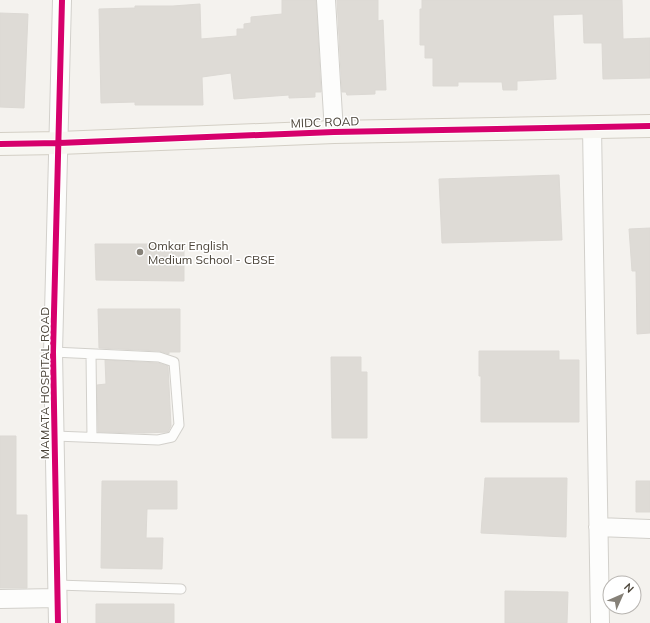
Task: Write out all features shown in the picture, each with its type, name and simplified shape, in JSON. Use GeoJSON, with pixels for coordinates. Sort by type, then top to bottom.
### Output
{"type":"FeatureCollection","features":[{"type":"Feature","properties":{"kind":"street","name":"MAMATA HOSPITAL ROAD"},"geometry":{"type":"LineString","coordinates":[[58,623],[53,352],[62,0]]}},
{"type":"Feature","properties":{"kind":"street"},"geometry":{"type":"LineString","coordinates":[[326,0],[334,132]]}},
{"type":"Feature","properties":{"kind":"street","name":"MIDC ROAD"},"geometry":{"type":"LineString","coordinates":[[0,144],[334,132],[650,126]]}},
{"type":"Feature","properties":{"kind":"street"},"geometry":{"type":"LineString","coordinates":[[592,127],[600,623]]}},
{"type":"Feature","properties":{"kind":"street"},"geometry":{"type":"LineString","coordinates":[[598,527],[650,529]]}},
{"type":"Feature","properties":{"kind":"street"},"geometry":{"type":"LineString","coordinates":[[0,599],[57,592]]}},
{"type":"Feature","properties":{"kind":"lane"},"geometry":{"type":"LineString","coordinates":[[53,352],[159,356],[174,362],[179,412],[179,425],[172,437],[158,440],[55,436]]}},
{"type":"Feature","properties":{"kind":"lane"},"geometry":{"type":"LineString","coordinates":[[91,354],[92,437]]}},
{"type":"Feature","properties":{"kind":"lane"},"geometry":{"type":"LineString","coordinates":[[57,592],[181,589]]}},
{"type":"Feature","properties":{"kind":"building"},"geometry":{"type":"Polygon","coordinates":[[[282,0],[316,0],[321,92],[315,92],[315,97],[289,98],[289,95],[234,99],[231,73],[202,77],[203,105],[135,105],[135,102],[101,103],[99,9],[135,8],[135,6],[200,4],[201,39],[237,36],[237,29],[244,29],[244,24],[251,23],[251,17],[282,14],[282,0]]]}},
{"type":"Feature","properties":{"kind":"building"},"geometry":{"type":"Polygon","coordinates":[[[337,0],[378,0],[378,21],[383,20],[386,90],[375,90],[375,94],[347,95],[346,92],[342,92],[337,0]]]}},
{"type":"Feature","properties":{"kind":"building"},"geometry":{"type":"Polygon","coordinates":[[[422,0],[622,0],[623,39],[650,38],[650,78],[603,79],[602,43],[584,43],[583,14],[553,15],[556,79],[517,81],[517,90],[503,90],[502,82],[458,82],[458,86],[433,86],[433,58],[425,58],[425,45],[420,45],[420,9],[422,9],[422,0]]]}},
{"type":"Feature","properties":{"kind":"building"},"geometry":{"type":"Polygon","coordinates":[[[0,13],[28,14],[24,108],[0,107],[0,13]]]}},
{"type":"Feature","properties":{"kind":"building"},"geometry":{"type":"Polygon","coordinates":[[[559,175],[562,240],[442,243],[439,179],[559,175]]]}},
{"type":"Feature","properties":{"kind":"building"},"geometry":{"type":"Polygon","coordinates":[[[650,228],[650,333],[637,334],[636,271],[632,271],[629,229],[650,228]]]}},
{"type":"Feature","properties":{"kind":"building"},"geometry":{"type":"Polygon","coordinates":[[[95,244],[184,244],[184,281],[96,280],[95,244]]]}},
{"type":"Feature","properties":{"kind":"building"},"geometry":{"type":"Polygon","coordinates":[[[98,309],[180,309],[180,352],[169,352],[169,354],[159,351],[99,348],[98,309]]]}},
{"type":"Feature","properties":{"kind":"building"},"geometry":{"type":"Polygon","coordinates":[[[479,351],[559,351],[559,360],[579,360],[579,422],[481,422],[481,376],[479,376],[479,351]]]}},
{"type":"Feature","properties":{"kind":"building"},"geometry":{"type":"Polygon","coordinates":[[[331,357],[361,357],[361,372],[367,372],[367,438],[332,438],[331,357]]]}},
{"type":"Feature","properties":{"kind":"building"},"geometry":{"type":"Polygon","coordinates":[[[105,360],[158,363],[168,366],[171,426],[168,432],[98,432],[97,385],[106,384],[105,360]]]}},
{"type":"Feature","properties":{"kind":"building"},"geometry":{"type":"Polygon","coordinates":[[[0,436],[16,436],[16,515],[27,515],[27,588],[0,588],[0,436]]]}},
{"type":"Feature","properties":{"kind":"building"},"geometry":{"type":"Polygon","coordinates":[[[485,478],[567,478],[566,537],[481,533],[485,478]]]}},
{"type":"Feature","properties":{"kind":"building"},"geometry":{"type":"Polygon","coordinates":[[[102,481],[177,481],[177,509],[147,509],[146,538],[163,538],[162,569],[101,568],[102,481]]]}},
{"type":"Feature","properties":{"kind":"building"},"geometry":{"type":"Polygon","coordinates":[[[636,481],[650,481],[650,512],[636,512],[636,481]]]}},
{"type":"Feature","properties":{"kind":"building"},"geometry":{"type":"Polygon","coordinates":[[[505,591],[568,592],[567,623],[505,623],[505,591]]]}},
{"type":"Feature","properties":{"kind":"building"},"geometry":{"type":"Polygon","coordinates":[[[96,604],[174,604],[174,623],[96,623],[96,604]]]}},
{"type":"Feature","properties":{"kind":"cycle path"},"geometry":{"type":"LineString","coordinates":[[58,623],[53,352],[62,0]]}},
{"type":"Feature","properties":{"kind":"cycle path"},"geometry":{"type":"LineString","coordinates":[[0,144],[334,132],[650,126]]}},
{"type":"Feature","properties":{"kind":"place","name":"Omkar English Medium School - CBSE"},"geometry":{"type":"Point","coordinates":[140,252]}}]}
